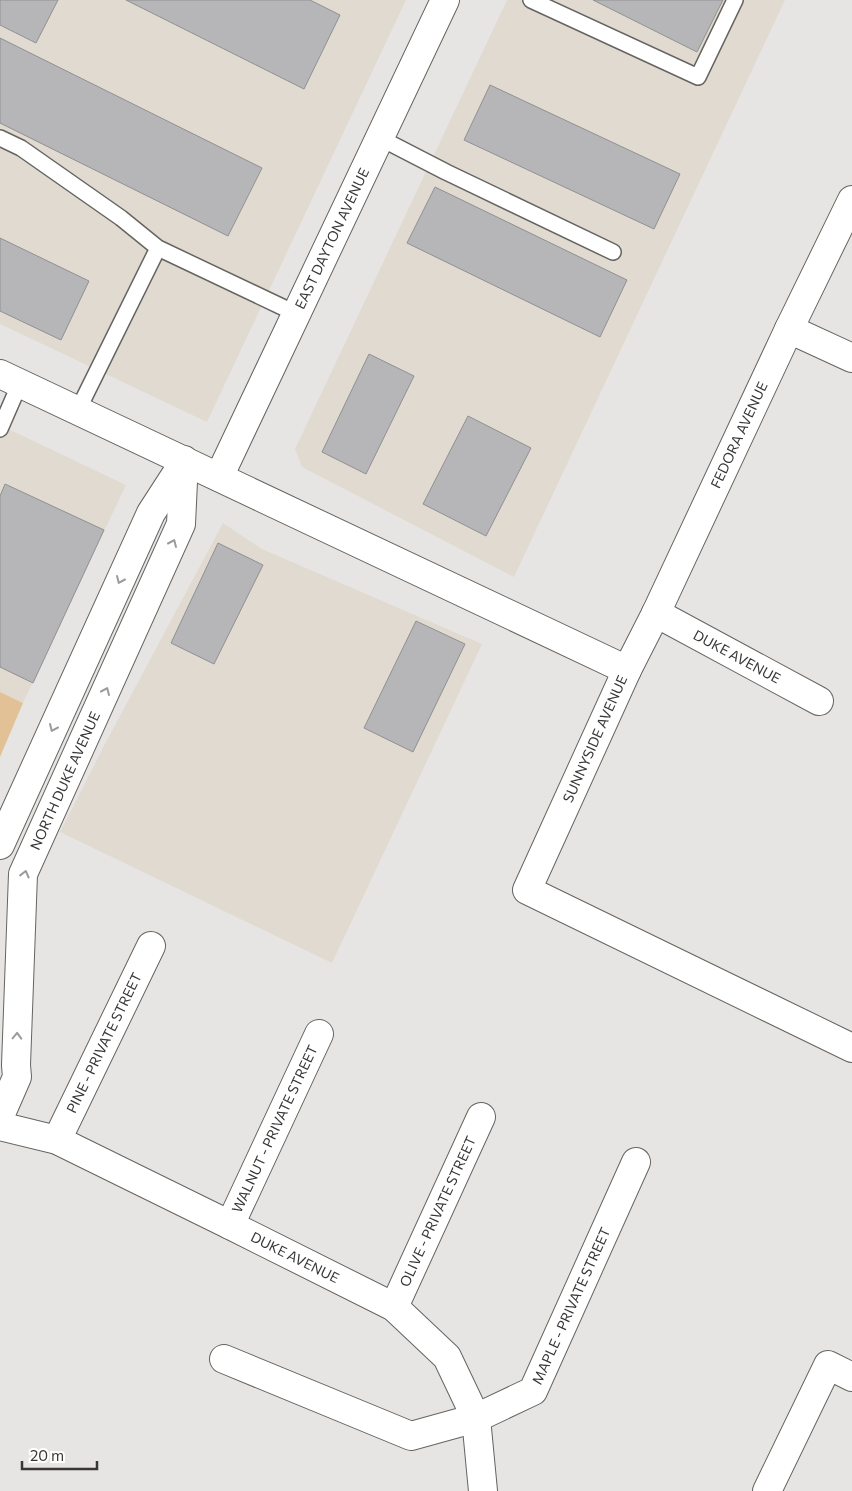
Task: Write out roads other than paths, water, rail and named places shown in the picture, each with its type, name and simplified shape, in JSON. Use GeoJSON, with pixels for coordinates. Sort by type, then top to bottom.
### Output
{"type":"FeatureCollection","features":[{"type":"Feature","properties":{"kind":"street","name":"EAST DAYTON AVENUE"},"geometry":{"type":"LineString","coordinates":[[219,476],[445,0]]}},
{"type":"Feature","properties":{"kind":"street","name":"FEDORA AVENUE"},"geometry":{"type":"LineString","coordinates":[[627,670],[656,613],[789,329],[852,200]]}},
{"type":"Feature","properties":{"kind":"street"},"geometry":{"type":"LineString","coordinates":[[789,329],[852,358]]}},
{"type":"Feature","properties":{"kind":"street"},"geometry":{"type":"LineString","coordinates":[[10,379],[219,476]]}},
{"type":"Feature","properties":{"kind":"street"},"geometry":{"type":"LineString","coordinates":[[0,845],[151,513],[184,460]]}},
{"type":"Feature","properties":{"kind":"street","name":"NORTH DUKE AVENUE"},"geometry":{"type":"LineString","coordinates":[[0,1116],[17,1077],[8,1065],[23,874],[181,524],[184,460]]}},
{"type":"Feature","properties":{"kind":"street","name":"SUNNYSIDE AVENUE"},"geometry":{"type":"LineString","coordinates":[[219,476],[627,670],[527,890],[852,1048]]}},
{"type":"Feature","properties":{"kind":"street","name":"DUKE AVENUE"},"geometry":{"type":"LineString","coordinates":[[656,613],[819,700]]}},
{"type":"Feature","properties":{"kind":"street","name":"PINE - PRIVATE STREET"},"geometry":{"type":"LineString","coordinates":[[57,1140],[151,946]]}},
{"type":"Feature","properties":{"kind":"street","name":"WALNUT - PRIVATE STREET"},"geometry":{"type":"LineString","coordinates":[[230,1224],[319,1034]]}},
{"type":"Feature","properties":{"kind":"street","name":"OLIVE - PRIVATE STREET"},"geometry":{"type":"LineString","coordinates":[[394,1307],[481,1117]]}},
{"type":"Feature","properties":{"kind":"street","name":"DUKE AVENUE"},"geometry":{"type":"LineString","coordinates":[[0,1126],[57,1140],[230,1224],[394,1307],[447,1357],[476,1418],[483,1491]]}},
{"type":"Feature","properties":{"kind":"street","name":"MAPLE - PRIVATE STREET"},"geometry":{"type":"LineString","coordinates":[[224,1359],[411,1436],[476,1418],[533,1391],[636,1162]]}},
{"type":"Feature","properties":{"kind":"street"},"geometry":{"type":"LineString","coordinates":[[767,1491],[840,1371]]}},
{"type":"Feature","properties":{"kind":"lane"},"geometry":{"type":"LineString","coordinates":[[531,0],[698,77],[735,0]]}},
{"type":"Feature","properties":{"kind":"lane"},"geometry":{"type":"LineString","coordinates":[[0,138],[21,148],[121,218],[158,248],[297,314]]}},
{"type":"Feature","properties":{"kind":"lane"},"geometry":{"type":"LineString","coordinates":[[380,138],[612,252]]}},
{"type":"Feature","properties":{"kind":"lane"},"geometry":{"type":"LineString","coordinates":[[78,410],[158,248]]}},
{"type":"Feature","properties":{"kind":"lane"},"geometry":{"type":"LineString","coordinates":[[0,429],[6,417],[10,379]]}}]}
